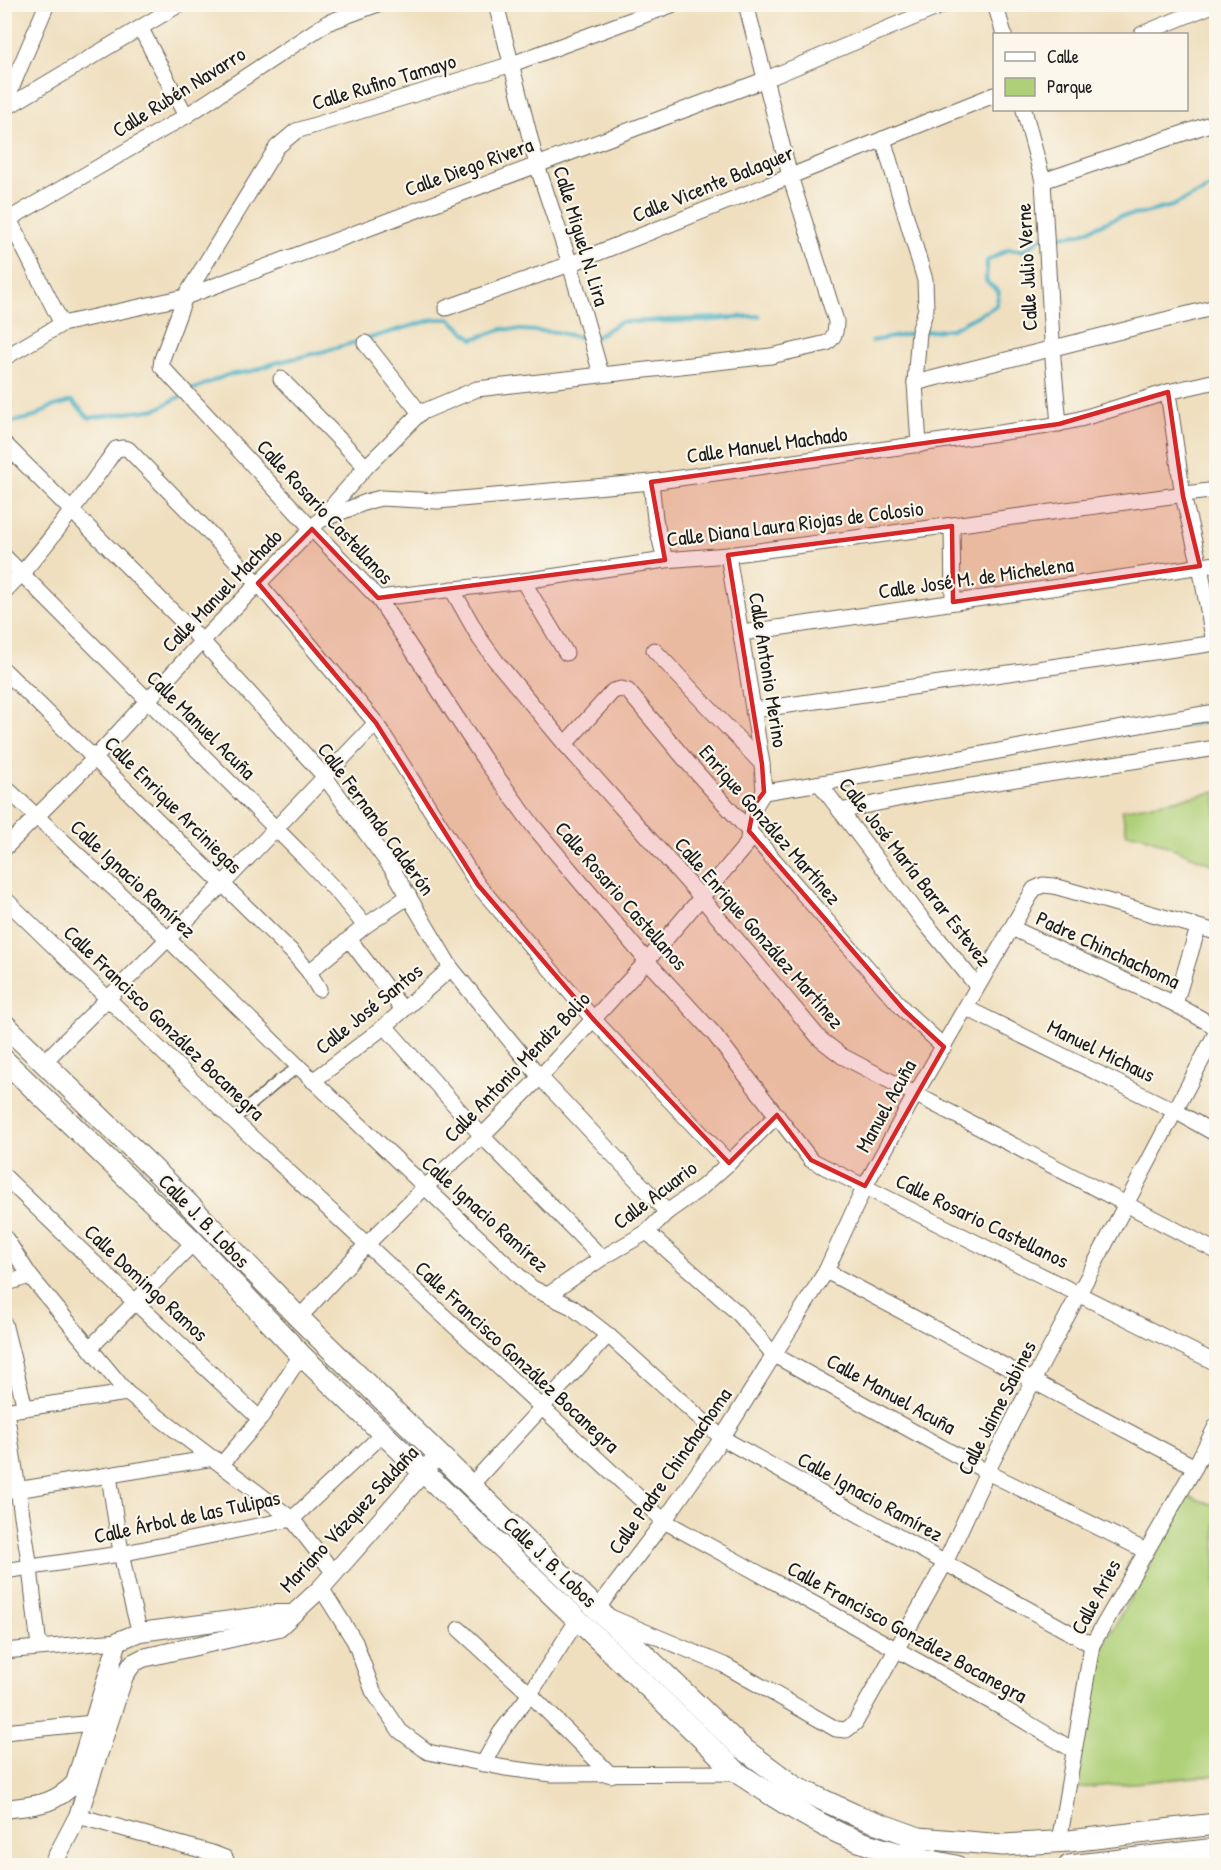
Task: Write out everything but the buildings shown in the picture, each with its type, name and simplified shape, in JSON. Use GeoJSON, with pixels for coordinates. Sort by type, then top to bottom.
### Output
{"type":"FeatureCollection","features":[{"type":"Feature","properties":{"kind":"main road","name":"Calle J. B. Lobos"},"geometry":{"type":"LineString","coordinates":[[4,1024],[169,1184],[299,1318],[471,1485],[593,1614],[705,1744],[738,1773],[780,1801],[842,1834],[902,1855],[956,1866]]}},
{"type":"Feature","properties":{"kind":"main road","name":"Calle J. B. Lobos"},"geometry":{"type":"LineString","coordinates":[[6,1064],[194,1242],[301,1355],[423,1472],[593,1614],[741,1747],[795,1787],[855,1815],[919,1838],[1003,1845],[1059,1842],[1216,1824]]}},
{"type":"Feature","properties":{"kind":"main road"},"geometry":{"type":"LineString","coordinates":[[1069,1866],[1216,1849]]}},
{"type":"Feature","properties":{"kind":"street"},"geometry":{"type":"LineString","coordinates":[[4,107],[46,4]]}},
{"type":"Feature","properties":{"kind":"street"},"geometry":{"type":"LineString","coordinates":[[4,107],[141,29],[180,4]]}},
{"type":"Feature","properties":{"kind":"street","name":"Calle Rubén Navarro"},"geometry":{"type":"LineString","coordinates":[[7,220],[186,116],[327,23],[378,4]]}},
{"type":"Feature","properties":{"kind":"street","name":"Calle Miguel N. Lira"},"geometry":{"type":"LineString","coordinates":[[496,4],[537,165],[570,264],[601,374]]}},
{"type":"Feature","properties":{"kind":"street","name":"Calle Rufino Tamayo"},"geometry":{"type":"LineString","coordinates":[[185,297],[277,147],[296,131],[512,64],[674,4]]}},
{"type":"Feature","properties":{"kind":"street"},"geometry":{"type":"LineString","coordinates":[[746,4],[790,176]]}},
{"type":"Feature","properties":{"kind":"street","name":"Calle Diego Rivera"},"geometry":{"type":"LineString","coordinates":[[4,358],[62,324],[185,297],[764,80],[946,4]]}},
{"type":"Feature","properties":{"kind":"street"},"geometry":{"type":"LineString","coordinates":[[995,4],[1004,33]]}},
{"type":"Feature","properties":{"kind":"street"},"geometry":{"type":"LineString","coordinates":[[1145,33],[1215,4]]}},
{"type":"Feature","properties":{"kind":"street"},"geometry":{"type":"LineString","coordinates":[[141,29],[186,116]]}},
{"type":"Feature","properties":{"kind":"street","name":"Calle Vicente Balaguer"},"geometry":{"type":"LineString","coordinates":[[446,308],[570,264],[993,95]]}},
{"type":"Feature","properties":{"kind":"street","name":"Calle Julio Verne"},"geometry":{"type":"LineString","coordinates":[[1024,111],[1043,181],[1052,348],[1059,424]]}},
{"type":"Feature","properties":{"kind":"street"},"geometry":{"type":"LineString","coordinates":[[1043,181],[1216,122]]}},
{"type":"Feature","properties":{"kind":"street"},"geometry":{"type":"LineString","coordinates":[[883,139],[925,280],[926,309],[919,332],[915,383],[919,445]]}},
{"type":"Feature","properties":{"kind":"street","name":"Calle Manuel Machado"},"geometry":{"type":"LineString","coordinates":[[4,849],[95,758],[202,641],[420,413],[477,389],[771,356],[827,343],[833,338],[836,321],[790,176]]}},
{"type":"Feature","properties":{"kind":"street"},"geometry":{"type":"LineString","coordinates":[[7,220],[62,324]]}},
{"type":"Feature","properties":{"kind":"street","name":"Calle Rosario Castellanos"},"geometry":{"type":"LineString","coordinates":[[185,297],[161,366],[316,524],[378,598],[484,759],[534,827],[647,961],[714,1034],[811,1160],[1216,1363]]}},
{"type":"Feature","properties":{"kind":"street"},"geometry":{"type":"LineString","coordinates":[[915,383],[1216,307]]}},
{"type":"Feature","properties":{"kind":"street"},"geometry":{"type":"LineString","coordinates":[[365,343],[420,413]]}},
{"type":"Feature","properties":{"kind":"street"},"geometry":{"type":"LineString","coordinates":[[281,380],[366,467]]}},
{"type":"Feature","properties":{"kind":"street","name":"Calle Manuel Machado"},"geometry":{"type":"LineString","coordinates":[[316,524],[381,498],[438,501],[651,482],[1059,424],[1168,392],[1216,381]]}},
{"type":"Feature","properties":{"kind":"street"},"geometry":{"type":"LineString","coordinates":[[754,710],[1215,643],[1183,496],[1168,392]]}},
{"type":"Feature","properties":{"kind":"street","name":"Calle Fernando Calderón"},"geometry":{"type":"LineString","coordinates":[[4,443],[202,641],[325,777],[393,870],[451,968],[540,1077],[667,1212]]}},
{"type":"Feature","properties":{"kind":"street"},"geometry":{"type":"LineString","coordinates":[[4,592],[22,574],[116,449],[128,449],[258,583],[376,723],[478,885],[594,1020],[729,1163]]}},
{"type":"Feature","properties":{"kind":"street"},"geometry":{"type":"LineString","coordinates":[[651,482],[655,519],[665,560]]}},
{"type":"Feature","properties":{"kind":"street","name":"Calle Diana Laura Riojas de Colosio"},"geometry":{"type":"LineString","coordinates":[[378,598],[523,581],[665,560],[728,555],[1216,490]]}},
{"type":"Feature","properties":{"kind":"street"},"geometry":{"type":"LineString","coordinates":[[952,526],[953,603]]}},
{"type":"Feature","properties":{"kind":"street","name":"Calle Antonio Merino"},"geometry":{"type":"LineString","coordinates":[[728,555],[754,710],[764,792]]}},
{"type":"Feature","properties":{"kind":"street","name":"Calle Manuel Acuña"},"geometry":{"type":"LineString","coordinates":[[4,556],[276,829],[340,895],[365,926]]}},
{"type":"Feature","properties":{"kind":"street","name":"Calle José M. de Michelena"},"geometry":{"type":"LineString","coordinates":[[742,633],[1216,564]]}},
{"type":"Feature","properties":{"kind":"street"},"geometry":{"type":"LineString","coordinates":[[523,581],[566,653]]}},
{"type":"Feature","properties":{"kind":"street","name":"Calle Enrique González Martínez"},"geometry":{"type":"LineString","coordinates":[[452,589],[480,639],[496,661],[565,744],[701,897],[820,1039],[842,1056],[1216,1251]]}},
{"type":"Feature","properties":{"kind":"street"},"geometry":{"type":"LineString","coordinates":[[654,650],[762,764]]}},
{"type":"Feature","properties":{"kind":"street","name":"Calle Enrique Arciniegas"},"geometry":{"type":"LineString","coordinates":[[4,670],[293,953],[309,972],[319,989]]}},
{"type":"Feature","properties":{"kind":"street","name":"Enrique González Martínez"},"geometry":{"type":"LineString","coordinates":[[565,744],[613,691],[628,690],[689,764],[750,831],[904,1010],[944,1047]]}},
{"type":"Feature","properties":{"kind":"street"},"geometry":{"type":"LineString","coordinates":[[764,792],[820,784],[1114,728],[1216,712]]}},
{"type":"Feature","properties":{"kind":"street"},"geometry":{"type":"LineString","coordinates":[[44,1062],[223,884],[376,723]]}},
{"type":"Feature","properties":{"kind":"street"},"geometry":{"type":"LineString","coordinates":[[840,812],[926,793],[1216,748]]}},
{"type":"Feature","properties":{"kind":"street","name":"Calle José María Barar Estevez"},"geometry":{"type":"LineString","coordinates":[[820,784],[977,986]]}},
{"type":"Feature","properties":{"kind":"street","name":"Calle Ignacio Ramírez"},"geometry":{"type":"LineString","coordinates":[[4,786],[168,939],[424,1188],[524,1281],[572,1307],[608,1335],[722,1438],[1092,1645]]}},
{"type":"Feature","properties":{"kind":"street","name":"Calle Antonio Mendiz Bolio"},"geometry":{"type":"LineString","coordinates":[[299,1318],[366,1245],[424,1188],[482,1137],[647,961],[747,844],[750,831],[749,820],[754,805],[764,792]]}},
{"type":"Feature","properties":{"kind":"street","name":"Manuel Acuña"},"geometry":{"type":"LineString","coordinates":[[774,1354],[826,1271],[865,1186],[977,986],[1034,890],[1042,885]]}},
{"type":"Feature","properties":{"kind":"street","name":"Padre Chinchachoma"},"geometry":{"type":"LineString","coordinates":[[1042,885],[1054,886],[1216,932]]}},
{"type":"Feature","properties":{"kind":"street"},"geometry":{"type":"LineString","coordinates":[[309,972],[365,926],[409,896]]}},
{"type":"Feature","properties":{"kind":"street","name":"Calle Francisco González Bocanegra"},"geometry":{"type":"LineString","coordinates":[[4,898],[233,1120],[664,1521],[1006,1710],[1073,1750]]}},
{"type":"Feature","properties":{"kind":"street","name":"Padre Chinchachoma"},"geometry":{"type":"LineString","coordinates":[[1012,928],[1175,1004],[1216,1027]]}},
{"type":"Feature","properties":{"kind":"street"},"geometry":{"type":"LineString","coordinates":[[1175,1004],[1198,928]]}},
{"type":"Feature","properties":{"kind":"street"},"geometry":{"type":"LineString","coordinates":[[350,939],[403,1010]]}},
{"type":"Feature","properties":{"kind":"street","name":"Calle José Santos"},"geometry":{"type":"LineString","coordinates":[[313,1081],[385,1026],[451,968]]}},
{"type":"Feature","properties":{"kind":"street","name":"Manuel Michaus"},"geometry":{"type":"LineString","coordinates":[[966,1008],[1216,1134]]}},
{"type":"Feature","properties":{"kind":"street"},"geometry":{"type":"LineString","coordinates":[[385,1026],[482,1137],[602,1258]]}},
{"type":"Feature","properties":{"kind":"street","name":"Calle Jaime Sabines"},"geometry":{"type":"LineString","coordinates":[[593,1614],[724,1665],[836,1729],[846,1730],[855,1723],[945,1563],[987,1472],[1033,1381],[1216,1033]]}},
{"type":"Feature","properties":{"kind":"street","name":"Calle José Santos"},"geometry":{"type":"LineString","coordinates":[[233,1120],[299,1067]]}},
{"type":"Feature","properties":{"kind":"street","name":"Calle Acuario"},"geometry":{"type":"LineString","coordinates":[[548,1295],[602,1258],[647,1232],[667,1212],[701,1188],[729,1163],[777,1115]]}},
{"type":"Feature","properties":{"kind":"street","name":"Calle Domingo Ramos"},"geometry":{"type":"LineString","coordinates":[[4,1176],[260,1419]]}},
{"type":"Feature","properties":{"kind":"street","name":"Calle Manuel Acuña"},"geometry":{"type":"LineString","coordinates":[[647,1232],[738,1314],[774,1354],[987,1472],[1146,1551]]}},
{"type":"Feature","properties":{"kind":"street"},"geometry":{"type":"LineString","coordinates":[[4,1236],[30,1276],[127,1393],[292,1519],[334,1574]]}},
{"type":"Feature","properties":{"kind":"street"},"geometry":{"type":"LineString","coordinates":[[90,1348],[194,1242]]}},
{"type":"Feature","properties":{"kind":"street"},"geometry":{"type":"LineString","coordinates":[[826,1271],[1195,1467]]}},
{"type":"Feature","properties":{"kind":"street"},"geometry":{"type":"LineString","coordinates":[[4,1284],[30,1276]]}},
{"type":"Feature","properties":{"kind":"street"},"geometry":{"type":"LineString","coordinates":[[4,1323],[25,1408]]}},
{"type":"Feature","properties":{"kind":"street"},"geometry":{"type":"LineString","coordinates":[[471,1485],[608,1335]]}},
{"type":"Feature","properties":{"kind":"street","name":"Calle Padre Chinchachoma"},"geometry":{"type":"LineString","coordinates":[[483,1764],[501,1732],[664,1521],[722,1438],[774,1354]]}},
{"type":"Feature","properties":{"kind":"street"},"geometry":{"type":"LineString","coordinates":[[11,1491],[218,1461],[260,1419],[301,1355]]}},
{"type":"Feature","properties":{"kind":"street"},"geometry":{"type":"LineString","coordinates":[[39,1647],[30,1568],[11,1491],[5,1411],[127,1393]]}},
{"type":"Feature","properties":{"kind":"street","name":"Calle Aries"},"geometry":{"type":"LineString","coordinates":[[1059,1842],[1092,1645],[1195,1467],[1216,1426]]}},
{"type":"Feature","properties":{"kind":"street","name":"Calle Árbol de las Tulipas"},"geometry":{"type":"LineString","coordinates":[[4,1571],[120,1554],[292,1519],[383,1434]]}},
{"type":"Feature","properties":{"kind":"street","name":"Mariano Vázquez Saldaña"},"geometry":{"type":"LineString","coordinates":[[78,1816],[124,1676],[133,1663],[143,1658],[279,1627],[334,1574],[439,1454]]}},
{"type":"Feature","properties":{"kind":"street"},"geometry":{"type":"LineString","coordinates":[[109,1475],[120,1554],[140,1632]]}},
{"type":"Feature","properties":{"kind":"street"},"geometry":{"type":"LineString","coordinates":[[321,1588],[355,1642],[373,1691],[400,1731],[428,1752],[483,1764],[552,1774],[738,1773]]}},
{"type":"Feature","properties":{"kind":"street"},"geometry":{"type":"LineString","coordinates":[[4,1651],[118,1641],[140,1632],[291,1614]]}},
{"type":"Feature","properties":{"kind":"street"},"geometry":{"type":"LineString","coordinates":[[459,1629],[530,1694],[611,1775]]}},
{"type":"Feature","properties":{"kind":"street"},"geometry":{"type":"LineString","coordinates":[[4,1809],[46,1804],[63,1796],[75,1783],[118,1641]]}},
{"type":"Feature","properties":{"kind":"street"},"geometry":{"type":"LineString","coordinates":[[4,1732],[93,1723]]}},
{"type":"Feature","properties":{"kind":"street"},"geometry":{"type":"LineString","coordinates":[[52,1866],[78,1816],[212,1853],[225,1858],[229,1866]]}},
{"type":"Feature","properties":{"kind":"highlighted area"},"geometry":{"type":"Polygon","coordinates":[[[1168,392],[1183,496],[1200,566],[953,602],[952,526],[728,555],[762,764],[764,792],[754,805],[749,831],[904,1010],[944,1047],[865,1186],[811,1160],[777,1115],[729,1163],[594,1020],[478,885],[376,723],[258,583],[312,529],[378,598],[665,560],[651,482],[1059,424],[1168,392]]]}},
{"type":"Feature","properties":{"kind":"green space"},"geometry":{"type":"Polygon","coordinates":[[[1216,792],[1216,866],[1141,835],[1127,834],[1122,810],[1216,792]]]}},
{"type":"Feature","properties":{"kind":"green space"},"geometry":{"type":"Polygon","coordinates":[[[1188,1496],[1216,1506],[1216,1775],[1071,1789],[1102,1648],[1188,1496]]]}},
{"type":"Feature","properties":{"kind":"waterway"},"geometry":{"type":"LineString","coordinates":[[1050,237],[1080,234],[1120,216],[1141,214],[1172,206],[1216,185]]}},
{"type":"Feature","properties":{"kind":"waterway"},"geometry":{"type":"LineString","coordinates":[[923,332],[952,329],[996,306],[999,292],[986,281],[987,261],[1009,249],[1024,251],[1042,237]]}},
{"type":"Feature","properties":{"kind":"waterway"},"geometry":{"type":"LineString","coordinates":[[594,338],[620,322],[759,316],[702,321],[620,322]]}},
{"type":"Feature","properties":{"kind":"waterway"},"geometry":{"type":"LineString","coordinates":[[189,391],[227,375],[252,371],[435,319],[450,319],[473,339],[503,329],[556,332],[587,339]]}},
{"type":"Feature","properties":{"kind":"waterway"},"geometry":{"type":"LineString","coordinates":[[872,341],[915,333]]}},
{"type":"Feature","properties":{"kind":"waterway"},"geometry":{"type":"LineString","coordinates":[[4,423],[32,418],[51,407],[72,401],[89,418],[157,409],[183,395]]}},
{"type":"Feature","properties":{"kind":"waterway"},"geometry":{"type":"LineString","coordinates":[[1146,731],[1216,720]]}}]}
